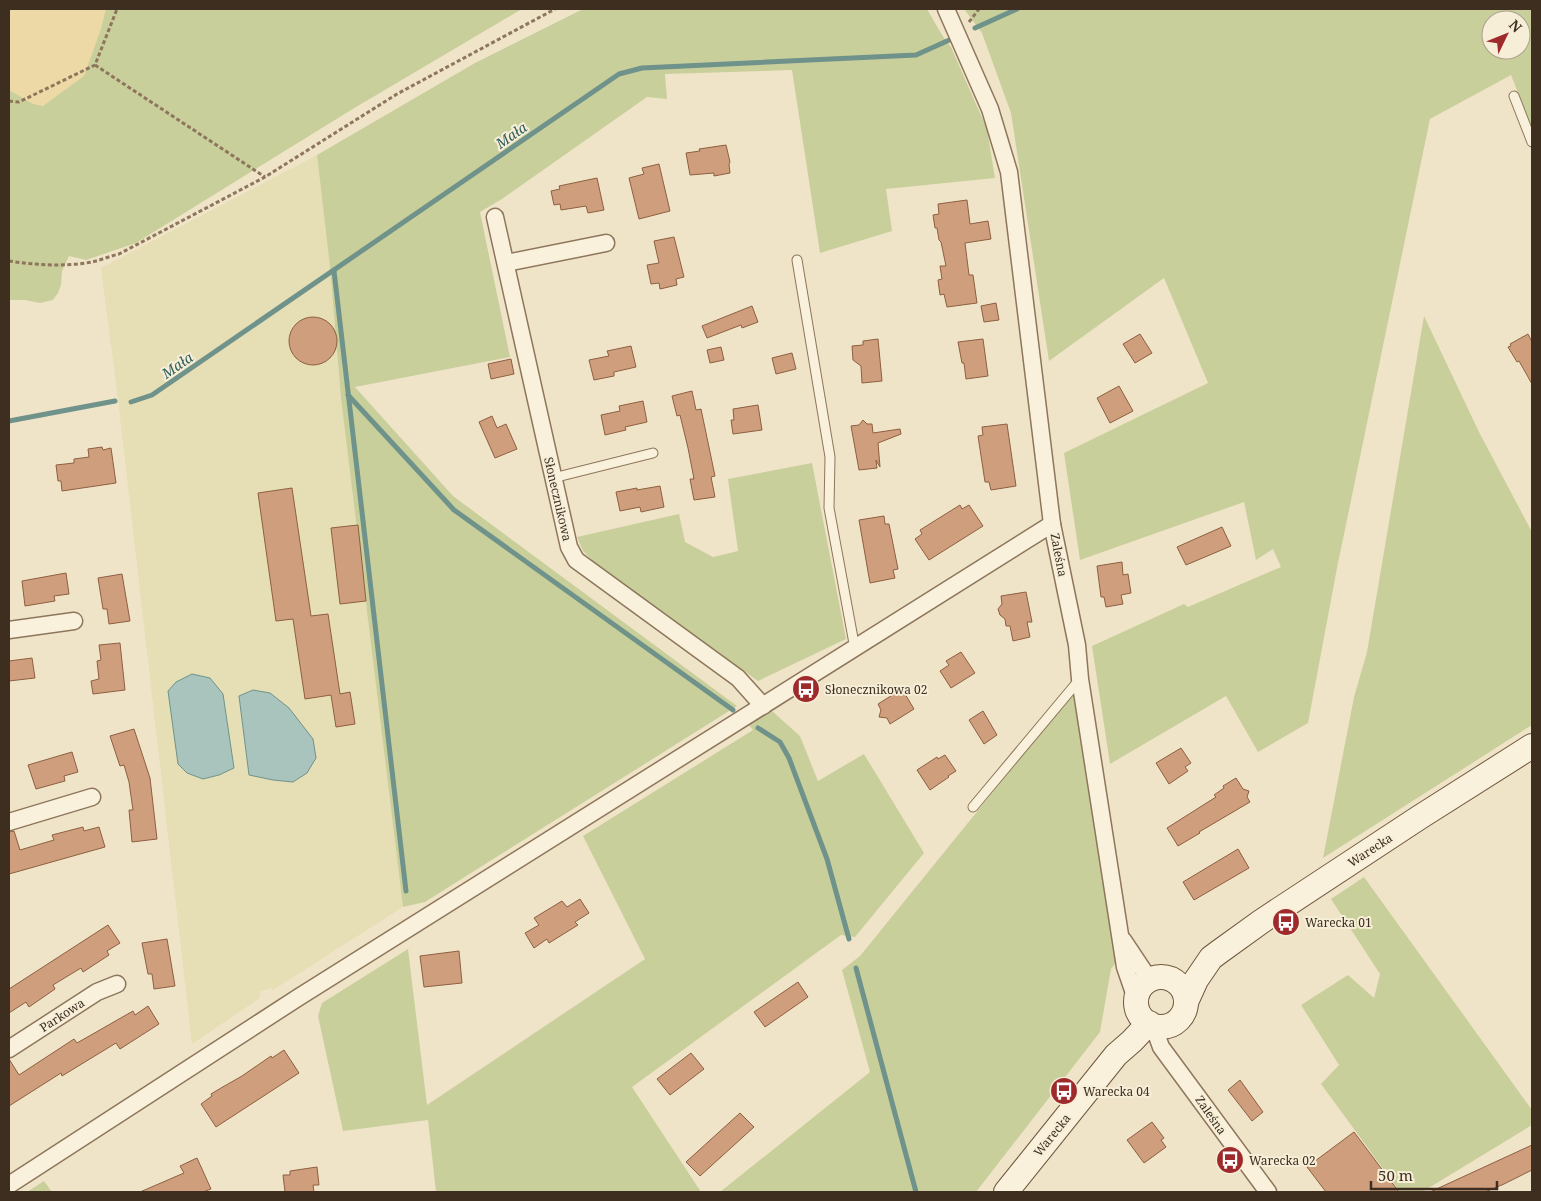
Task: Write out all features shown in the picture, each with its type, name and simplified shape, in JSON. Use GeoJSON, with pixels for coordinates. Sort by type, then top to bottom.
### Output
{"type":"FeatureCollection","features":[{"type":"Feature","properties":{"kind":"street","name":"Zaleśna"},"geometry":{"type":"LineString","coordinates":[[946,9],[990,110],[1009,172],[1052,524],[1076,645],[1124,967],[1161,1047],[1268,1192]]}},
{"type":"Feature","properties":{"kind":"street","name":"Słonecznikowa"},"geometry":{"type":"LineString","coordinates":[[495,216],[566,539],[576,560],[738,678],[762,706]]}},
{"type":"Feature","properties":{"kind":"street"},"geometry":{"type":"LineString","coordinates":[[506,263],[606,243]]}},
{"type":"Feature","properties":{"kind":"street"},"geometry":{"type":"LineString","coordinates":[[9,1185],[299,997],[1052,524]]}},
{"type":"Feature","properties":{"kind":"street"},"geometry":{"type":"LineString","coordinates":[[9,630],[74,621]]}},
{"type":"Feature","properties":{"kind":"street","name":"Warecka"},"geometry":{"type":"LineString","coordinates":[[1159,978],[1177,975],[1211,958],[1274,913],[1532,746]]}},
{"type":"Feature","properties":{"kind":"street"},"geometry":{"type":"LineString","coordinates":[[9,822],[92,797]]}},
{"type":"Feature","properties":{"kind":"street","name":"Zaleśna"},"geometry":{"type":"LineString","coordinates":[[1120,936],[1137,962],[1159,978]]}},
{"type":"Feature","properties":{"kind":"street","name":"Warecka"},"geometry":{"type":"LineString","coordinates":[[1186,1002],[1196,980],[1211,958]]}},
{"type":"Feature","properties":{"kind":"street"},"geometry":{"type":"LineString","coordinates":[[1159,978],[1179,984],[1185,995],[1186,1002],[1182,1015],[1178,1020],[1148,1016],[1141,987],[1159,978]]}},
{"type":"Feature","properties":{"kind":"street","name":"Parkowa"},"geometry":{"type":"LineString","coordinates":[[9,1049],[97,992],[116,984]]}},
{"type":"Feature","properties":{"kind":"street","name":"Warecka"},"geometry":{"type":"LineString","coordinates":[[1006,1192],[1116,1054],[1123,1033],[1148,1016]]}},
{"type":"Feature","properties":{"kind":"lane"},"geometry":{"type":"LineString","coordinates":[[1514,96],[1532,142]]}},
{"type":"Feature","properties":{"kind":"lane"},"geometry":{"type":"LineString","coordinates":[[797,260],[830,457],[829,508],[855,649]]}},
{"type":"Feature","properties":{"kind":"lane"},"geometry":{"type":"LineString","coordinates":[[553,478],[653,453]]}},
{"type":"Feature","properties":{"kind":"lane"},"geometry":{"type":"LineString","coordinates":[[974,807],[1080,679]]}},
{"type":"Feature","properties":{"kind":"path"},"geometry":{"type":"LineString","coordinates":[[9,101],[19,102],[95,65],[117,9]]}},
{"type":"Feature","properties":{"kind":"path"},"geometry":{"type":"LineString","coordinates":[[9,261],[68,265],[93,262],[128,249],[265,177],[397,94],[555,9]]}},
{"type":"Feature","properties":{"kind":"path"},"geometry":{"type":"LineString","coordinates":[[95,65],[265,177]]}},
{"type":"Feature","properties":{"kind":"shaded area"},"geometry":{"type":"Polygon","coordinates":[[[317,155],[330,267],[341,398],[403,907],[273,990],[270,988],[260,992],[260,998],[192,1044],[117,391],[101,268],[317,155]]]}},
{"type":"Feature","properties":{"kind":"green space"},"geometry":{"type":"Polygon","coordinates":[[[9,9],[522,9],[351,110],[136,243],[86,260],[69,256],[62,271],[61,285],[58,293],[53,300],[40,303],[25,300],[9,300],[9,9]]]}},
{"type":"Feature","properties":{"kind":"green space"},"geometry":{"type":"Polygon","coordinates":[[[583,9],[927,9],[951,47],[987,129],[995,178],[886,189],[892,231],[820,253],[792,70],[665,74],[667,99],[647,97],[502,199],[480,212],[510,357],[355,387],[453,496],[737,706],[425,902],[403,907],[341,398],[330,267],[317,155],[475,63],[583,9]]]}},
{"type":"Feature","properties":{"kind":"green space"},"geometry":{"type":"Polygon","coordinates":[[[964,9],[1532,9],[1532,128],[1511,75],[1430,119],[1337,568],[1308,723],[1258,752],[1226,696],[1110,764],[1092,646],[1184,604],[1188,607],[1281,567],[1273,549],[1256,560],[1244,502],[1080,560],[1064,453],[1208,383],[1164,278],[1049,361],[1011,113],[982,33],[964,9]]]}},
{"type":"Feature","properties":{"kind":"green space"},"geometry":{"type":"Polygon","coordinates":[[[1424,316],[1480,434],[1532,532],[1532,725],[1323,858],[1354,697],[1367,652],[1424,316]]]}},
{"type":"Feature","properties":{"kind":"green space"},"geometry":{"type":"Polygon","coordinates":[[[812,463],[846,639],[758,681],[598,566],[583,551],[577,537],[679,514],[685,542],[713,557],[738,551],[728,479],[812,463]]]}},
{"type":"Feature","properties":{"kind":"green space"},"geometry":{"type":"Polygon","coordinates":[[[1074,692],[1118,960],[1111,969],[1100,1032],[976,1192],[720,1192],[870,1072],[842,970],[860,956],[1074,692]]]}},
{"type":"Feature","properties":{"kind":"green space"},"geometry":{"type":"Polygon","coordinates":[[[772,711],[800,736],[818,781],[864,754],[924,853],[855,937],[841,935],[632,1087],[701,1192],[436,1192],[428,1120],[343,1131],[318,1016],[322,1003],[408,949],[427,1105],[645,959],[583,836],[753,730],[748,724],[772,711]]]}},
{"type":"Feature","properties":{"kind":"green space"},"geometry":{"type":"Polygon","coordinates":[[[1364,877],[1532,1110],[1532,1125],[1422,1192],[1400,1192],[1321,1084],[1339,1065],[1301,1005],[1348,975],[1374,998],[1380,974],[1331,899],[1364,877]]]}},
{"type":"Feature","properties":{"kind":"green space"},"geometry":{"type":"Polygon","coordinates":[[[44,1181],[52,1192],[27,1192],[44,1181]]]}},
{"type":"Feature","properties":{"kind":"sand"},"geometry":{"type":"Polygon","coordinates":[[[9,9],[106,9],[84,76],[43,106],[33,104],[9,90],[9,9]]]}},
{"type":"Feature","properties":{"kind":"water"},"geometry":{"type":"Polygon","coordinates":[[[192,674],[210,678],[223,694],[234,768],[219,775],[203,779],[187,773],[178,764],[168,691],[176,682],[192,674]]]}},
{"type":"Feature","properties":{"kind":"water"},"geometry":{"type":"Polygon","coordinates":[[[253,690],[270,693],[289,708],[313,739],[316,758],[307,773],[293,782],[249,775],[239,696],[253,690]]]}},
{"type":"Feature","properties":{"kind":"building"},"geometry":{"type":"Polygon","coordinates":[[[726,145],[730,162],[730,173],[714,176],[714,173],[690,175],[686,153],[726,145]]]}},
{"type":"Feature","properties":{"kind":"building"},"geometry":{"type":"Polygon","coordinates":[[[659,164],[670,211],[639,219],[629,178],[644,174],[642,168],[659,164]]]}},
{"type":"Feature","properties":{"kind":"building"},"geometry":{"type":"Polygon","coordinates":[[[597,178],[604,210],[588,213],[586,206],[561,210],[560,204],[554,205],[551,191],[560,189],[559,186],[597,178]]]}},
{"type":"Feature","properties":{"kind":"building"},"geometry":{"type":"Polygon","coordinates":[[[967,200],[970,224],[988,221],[991,239],[965,243],[969,275],[973,275],[977,303],[947,307],[944,294],[940,295],[938,280],[942,279],[940,266],[946,266],[933,215],[939,214],[938,204],[967,200]]]}},
{"type":"Feature","properties":{"kind":"building"},"geometry":{"type":"Polygon","coordinates":[[[674,237],[684,277],[676,279],[677,285],[660,289],[659,283],[651,284],[647,265],[659,263],[654,241],[674,237]]]}},
{"type":"Feature","properties":{"kind":"building"},"geometry":{"type":"Polygon","coordinates":[[[996,303],[999,320],[984,322],[981,306],[996,303]]]}},
{"type":"Feature","properties":{"kind":"building"},"geometry":{"type":"Polygon","coordinates":[[[752,306],[758,322],[742,328],[741,325],[707,338],[702,326],[752,306]]]}},
{"type":"Feature","properties":{"kind":"building"},"geometry":{"type":"Polygon","coordinates":[[[308,317],[318,317],[330,324],[337,336],[337,346],[330,358],[318,365],[308,365],[300,361],[293,354],[289,346],[289,336],[293,328],[300,321],[308,317]]]}},
{"type":"Feature","properties":{"kind":"building"},"geometry":{"type":"Polygon","coordinates":[[[1140,334],[1152,353],[1135,363],[1123,344],[1140,334]]]}},
{"type":"Feature","properties":{"kind":"building"},"geometry":{"type":"Polygon","coordinates":[[[1528,334],[1532,342],[1532,384],[1519,361],[1517,362],[1508,347],[1528,334]]]}},
{"type":"Feature","properties":{"kind":"building"},"geometry":{"type":"Polygon","coordinates":[[[878,339],[882,381],[862,383],[861,366],[853,360],[852,346],[863,345],[863,341],[878,339]]]}},
{"type":"Feature","properties":{"kind":"building"},"geometry":{"type":"Polygon","coordinates":[[[983,339],[988,376],[966,379],[958,342],[983,339]]]}},
{"type":"Feature","properties":{"kind":"building"},"geometry":{"type":"Polygon","coordinates":[[[631,346],[636,367],[614,372],[614,376],[594,380],[589,360],[609,356],[607,351],[631,346]]]}},
{"type":"Feature","properties":{"kind":"building"},"geometry":{"type":"Polygon","coordinates":[[[721,347],[724,360],[710,363],[707,350],[721,347]]]}},
{"type":"Feature","properties":{"kind":"building"},"geometry":{"type":"Polygon","coordinates":[[[792,353],[796,369],[776,374],[772,358],[792,353]]]}},
{"type":"Feature","properties":{"kind":"building"},"geometry":{"type":"Polygon","coordinates":[[[511,359],[514,374],[491,379],[488,364],[511,359]]]}},
{"type":"Feature","properties":{"kind":"building"},"geometry":{"type":"Polygon","coordinates":[[[1119,386],[1133,411],[1110,423],[1097,398],[1119,386]]]}},
{"type":"Feature","properties":{"kind":"building"},"geometry":{"type":"Polygon","coordinates":[[[692,391],[696,410],[701,409],[715,476],[711,477],[715,497],[694,500],[690,479],[694,479],[688,448],[680,415],[677,416],[672,396],[692,391]]]}},
{"type":"Feature","properties":{"kind":"building"},"geometry":{"type":"Polygon","coordinates":[[[643,401],[647,422],[625,427],[626,430],[605,435],[601,415],[620,411],[619,406],[643,401]]]}},
{"type":"Feature","properties":{"kind":"building"},"geometry":{"type":"Polygon","coordinates":[[[758,405],[762,430],[733,434],[731,420],[734,420],[733,409],[758,405]]]}},
{"type":"Feature","properties":{"kind":"building"},"geometry":{"type":"Polygon","coordinates":[[[492,416],[497,428],[506,424],[517,449],[495,458],[479,422],[492,416]]]}},
{"type":"Feature","properties":{"kind":"building"},"geometry":{"type":"Polygon","coordinates":[[[863,420],[867,424],[872,424],[873,433],[900,429],[901,434],[878,443],[880,467],[876,460],[877,468],[859,470],[851,426],[859,425],[863,420]]]}},
{"type":"Feature","properties":{"kind":"building"},"geometry":{"type":"Polygon","coordinates":[[[1007,424],[1016,486],[991,490],[989,482],[985,482],[978,436],[983,435],[982,427],[1007,424]]]}},
{"type":"Feature","properties":{"kind":"building"},"geometry":{"type":"Polygon","coordinates":[[[102,447],[103,450],[111,448],[116,483],[62,491],[61,481],[58,481],[56,465],[74,463],[74,459],[89,457],[88,449],[102,447]]]}},
{"type":"Feature","properties":{"kind":"building"},"geometry":{"type":"Polygon","coordinates":[[[660,486],[664,507],[641,512],[640,507],[620,511],[616,492],[660,486]]]}},
{"type":"Feature","properties":{"kind":"building"},"geometry":{"type":"Polygon","coordinates":[[[292,488],[311,616],[328,614],[340,694],[350,692],[355,724],[336,727],[331,695],[305,699],[293,619],[276,621],[258,493],[292,488]]]}},
{"type":"Feature","properties":{"kind":"building"},"geometry":{"type":"Polygon","coordinates":[[[960,505],[962,509],[969,505],[983,526],[929,560],[915,539],[922,534],[920,530],[960,505]]]}},
{"type":"Feature","properties":{"kind":"building"},"geometry":{"type":"Polygon","coordinates":[[[884,516],[885,524],[889,524],[898,569],[893,570],[895,578],[870,583],[859,520],[884,516]]]}},
{"type":"Feature","properties":{"kind":"building"},"geometry":{"type":"Polygon","coordinates":[[[358,525],[366,601],[340,604],[331,528],[358,525]]]}},
{"type":"Feature","properties":{"kind":"building"},"geometry":{"type":"Polygon","coordinates":[[[1222,527],[1231,546],[1186,565],[1177,547],[1222,527]]]}},
{"type":"Feature","properties":{"kind":"building"},"geometry":{"type":"Polygon","coordinates":[[[1122,562],[1123,575],[1128,574],[1131,593],[1121,595],[1123,604],[1106,607],[1104,597],[1101,597],[1097,566],[1122,562]]]}},
{"type":"Feature","properties":{"kind":"building"},"geometry":{"type":"Polygon","coordinates":[[[66,573],[69,594],[54,596],[55,601],[25,606],[22,581],[66,573]]]}},
{"type":"Feature","properties":{"kind":"building"},"geometry":{"type":"Polygon","coordinates":[[[122,574],[130,621],[109,624],[107,609],[103,609],[98,578],[122,574]]]}},
{"type":"Feature","properties":{"kind":"building"},"geometry":{"type":"Polygon","coordinates":[[[1026,592],[1032,622],[1027,622],[1030,637],[1013,641],[1010,626],[1006,626],[1005,619],[1000,615],[998,609],[1002,604],[1001,596],[1026,592]]]}},
{"type":"Feature","properties":{"kind":"building"},"geometry":{"type":"Polygon","coordinates":[[[120,643],[125,690],[93,694],[91,681],[99,679],[97,661],[101,660],[99,645],[120,643]]]}},
{"type":"Feature","properties":{"kind":"building"},"geometry":{"type":"Polygon","coordinates":[[[961,652],[975,673],[951,688],[940,671],[949,665],[946,661],[961,652]]]}},
{"type":"Feature","properties":{"kind":"building"},"geometry":{"type":"Polygon","coordinates":[[[32,658],[35,678],[9,681],[9,661],[32,658]]]}},
{"type":"Feature","properties":{"kind":"building"},"geometry":{"type":"Polygon","coordinates":[[[902,689],[914,709],[890,724],[887,718],[879,717],[881,710],[878,704],[902,689]]]}},
{"type":"Feature","properties":{"kind":"building"},"geometry":{"type":"Polygon","coordinates":[[[983,711],[997,735],[984,744],[969,720],[983,711]]]}},
{"type":"Feature","properties":{"kind":"building"},"geometry":{"type":"Polygon","coordinates":[[[134,729],[150,778],[157,839],[132,842],[129,810],[133,810],[129,782],[124,765],[120,766],[110,736],[134,729]]]}},
{"type":"Feature","properties":{"kind":"building"},"geometry":{"type":"Polygon","coordinates":[[[1181,748],[1191,763],[1185,767],[1188,771],[1169,784],[1156,763],[1181,748]]]}},
{"type":"Feature","properties":{"kind":"building"},"geometry":{"type":"Polygon","coordinates":[[[72,752],[78,772],[64,776],[65,781],[36,789],[28,765],[72,752]]]}},
{"type":"Feature","properties":{"kind":"building"},"geometry":{"type":"Polygon","coordinates":[[[945,755],[956,771],[930,790],[917,770],[937,757],[938,759],[945,755]]]}},
{"type":"Feature","properties":{"kind":"building"},"geometry":{"type":"Polygon","coordinates":[[[1236,778],[1243,789],[1249,791],[1247,797],[1250,802],[1178,846],[1167,828],[1216,797],[1214,795],[1224,788],[1223,786],[1236,778]]]}},
{"type":"Feature","properties":{"kind":"building"},"geometry":{"type":"Polygon","coordinates":[[[83,827],[84,831],[99,827],[105,847],[9,874],[9,832],[14,831],[20,850],[54,840],[52,835],[83,827]]]}},
{"type":"Feature","properties":{"kind":"building"},"geometry":{"type":"Polygon","coordinates":[[[1238,849],[1249,868],[1194,900],[1183,882],[1238,849]]]}},
{"type":"Feature","properties":{"kind":"building"},"geometry":{"type":"Polygon","coordinates":[[[580,899],[589,913],[575,922],[578,925],[549,943],[547,939],[534,948],[525,933],[539,925],[534,918],[562,901],[567,907],[580,899]]]}},
{"type":"Feature","properties":{"kind":"building"},"geometry":{"type":"Polygon","coordinates":[[[108,925],[120,943],[107,951],[109,955],[83,972],[81,968],[53,985],[55,989],[29,1007],[26,1002],[9,1013],[9,989],[108,925]]]}},
{"type":"Feature","properties":{"kind":"building"},"geometry":{"type":"Polygon","coordinates":[[[167,939],[175,986],[154,989],[152,974],[148,974],[142,943],[167,939]]]}},
{"type":"Feature","properties":{"kind":"building"},"geometry":{"type":"Polygon","coordinates":[[[459,951],[462,983],[424,987],[420,956],[459,951]]]}},
{"type":"Feature","properties":{"kind":"building"},"geometry":{"type":"Polygon","coordinates":[[[798,982],[808,997],[765,1027],[754,1012],[798,982]]]}},
{"type":"Feature","properties":{"kind":"building"},"geometry":{"type":"Polygon","coordinates":[[[148,1006],[159,1024],[120,1049],[116,1043],[62,1076],[61,1073],[9,1106],[9,1059],[19,1075],[74,1039],[77,1043],[133,1011],[135,1015],[148,1006]]]}},
{"type":"Feature","properties":{"kind":"building"},"geometry":{"type":"Polygon","coordinates":[[[284,1050],[299,1073],[216,1127],[201,1104],[212,1096],[211,1094],[271,1056],[272,1058],[284,1050]]]}},
{"type":"Feature","properties":{"kind":"building"},"geometry":{"type":"Polygon","coordinates":[[[691,1053],[704,1069],[670,1095],[657,1079],[691,1053]]]}},
{"type":"Feature","properties":{"kind":"building"},"geometry":{"type":"Polygon","coordinates":[[[1240,1080],[1263,1112],[1252,1121],[1228,1090],[1240,1080]]]}},
{"type":"Feature","properties":{"kind":"building"},"geometry":{"type":"Polygon","coordinates":[[[740,1113],[754,1127],[700,1176],[686,1162],[740,1113]]]}},
{"type":"Feature","properties":{"kind":"building"},"geometry":{"type":"Polygon","coordinates":[[[1152,1122],[1164,1138],[1161,1140],[1166,1147],[1144,1163],[1127,1140],[1152,1122]]]}},
{"type":"Feature","properties":{"kind":"building"},"geometry":{"type":"Polygon","coordinates":[[[1354,1132],[1399,1192],[1326,1192],[1307,1167],[1354,1132]]]}},
{"type":"Feature","properties":{"kind":"building"},"geometry":{"type":"Polygon","coordinates":[[[1532,1145],[1532,1170],[1504,1184],[1485,1192],[1430,1192],[1532,1145]]]}},
{"type":"Feature","properties":{"kind":"building"},"geometry":{"type":"Polygon","coordinates":[[[197,1158],[211,1189],[203,1192],[140,1192],[184,1173],[180,1166],[197,1158]]]}},
{"type":"Feature","properties":{"kind":"building"},"geometry":{"type":"Polygon","coordinates":[[[317,1167],[319,1185],[313,1185],[314,1192],[285,1192],[283,1175],[290,1175],[290,1171],[317,1167]]]}},
{"type":"Feature","properties":{"kind":"waterway","name":"Mała"},"geometry":{"type":"LineString","coordinates":[[975,28],[1017,9]]}},
{"type":"Feature","properties":{"kind":"waterway","name":"Mała"},"geometry":{"type":"LineString","coordinates":[[131,402],[152,395],[619,74],[642,68],[916,55],[956,37]]}},
{"type":"Feature","properties":{"kind":"waterway"},"geometry":{"type":"LineString","coordinates":[[334,271],[406,891]]}},
{"type":"Feature","properties":{"kind":"waterway"},"geometry":{"type":"LineString","coordinates":[[348,395],[454,510],[733,710]]}},
{"type":"Feature","properties":{"kind":"waterway","name":"Mała"},"geometry":{"type":"LineString","coordinates":[[9,421],[115,401]]}},
{"type":"Feature","properties":{"kind":"waterway"},"geometry":{"type":"LineString","coordinates":[[758,728],[780,742],[789,758],[827,859],[849,939]]}},
{"type":"Feature","properties":{"kind":"waterway"},"geometry":{"type":"LineString","coordinates":[[856,968],[916,1192]]}},
{"type":"Feature","properties":{"kind":"place","name":"Słonecznikowa 02"},"geometry":{"type":"Point","coordinates":[806,689]}},
{"type":"Feature","properties":{"kind":"place","name":"Warecka 01"},"geometry":{"type":"Point","coordinates":[1286,922]}},
{"type":"Feature","properties":{"kind":"place","name":"Warecka 04"},"geometry":{"type":"Point","coordinates":[1064,1091]}},
{"type":"Feature","properties":{"kind":"place","name":"Warecka 02"},"geometry":{"type":"Point","coordinates":[1230,1160]}}]}
